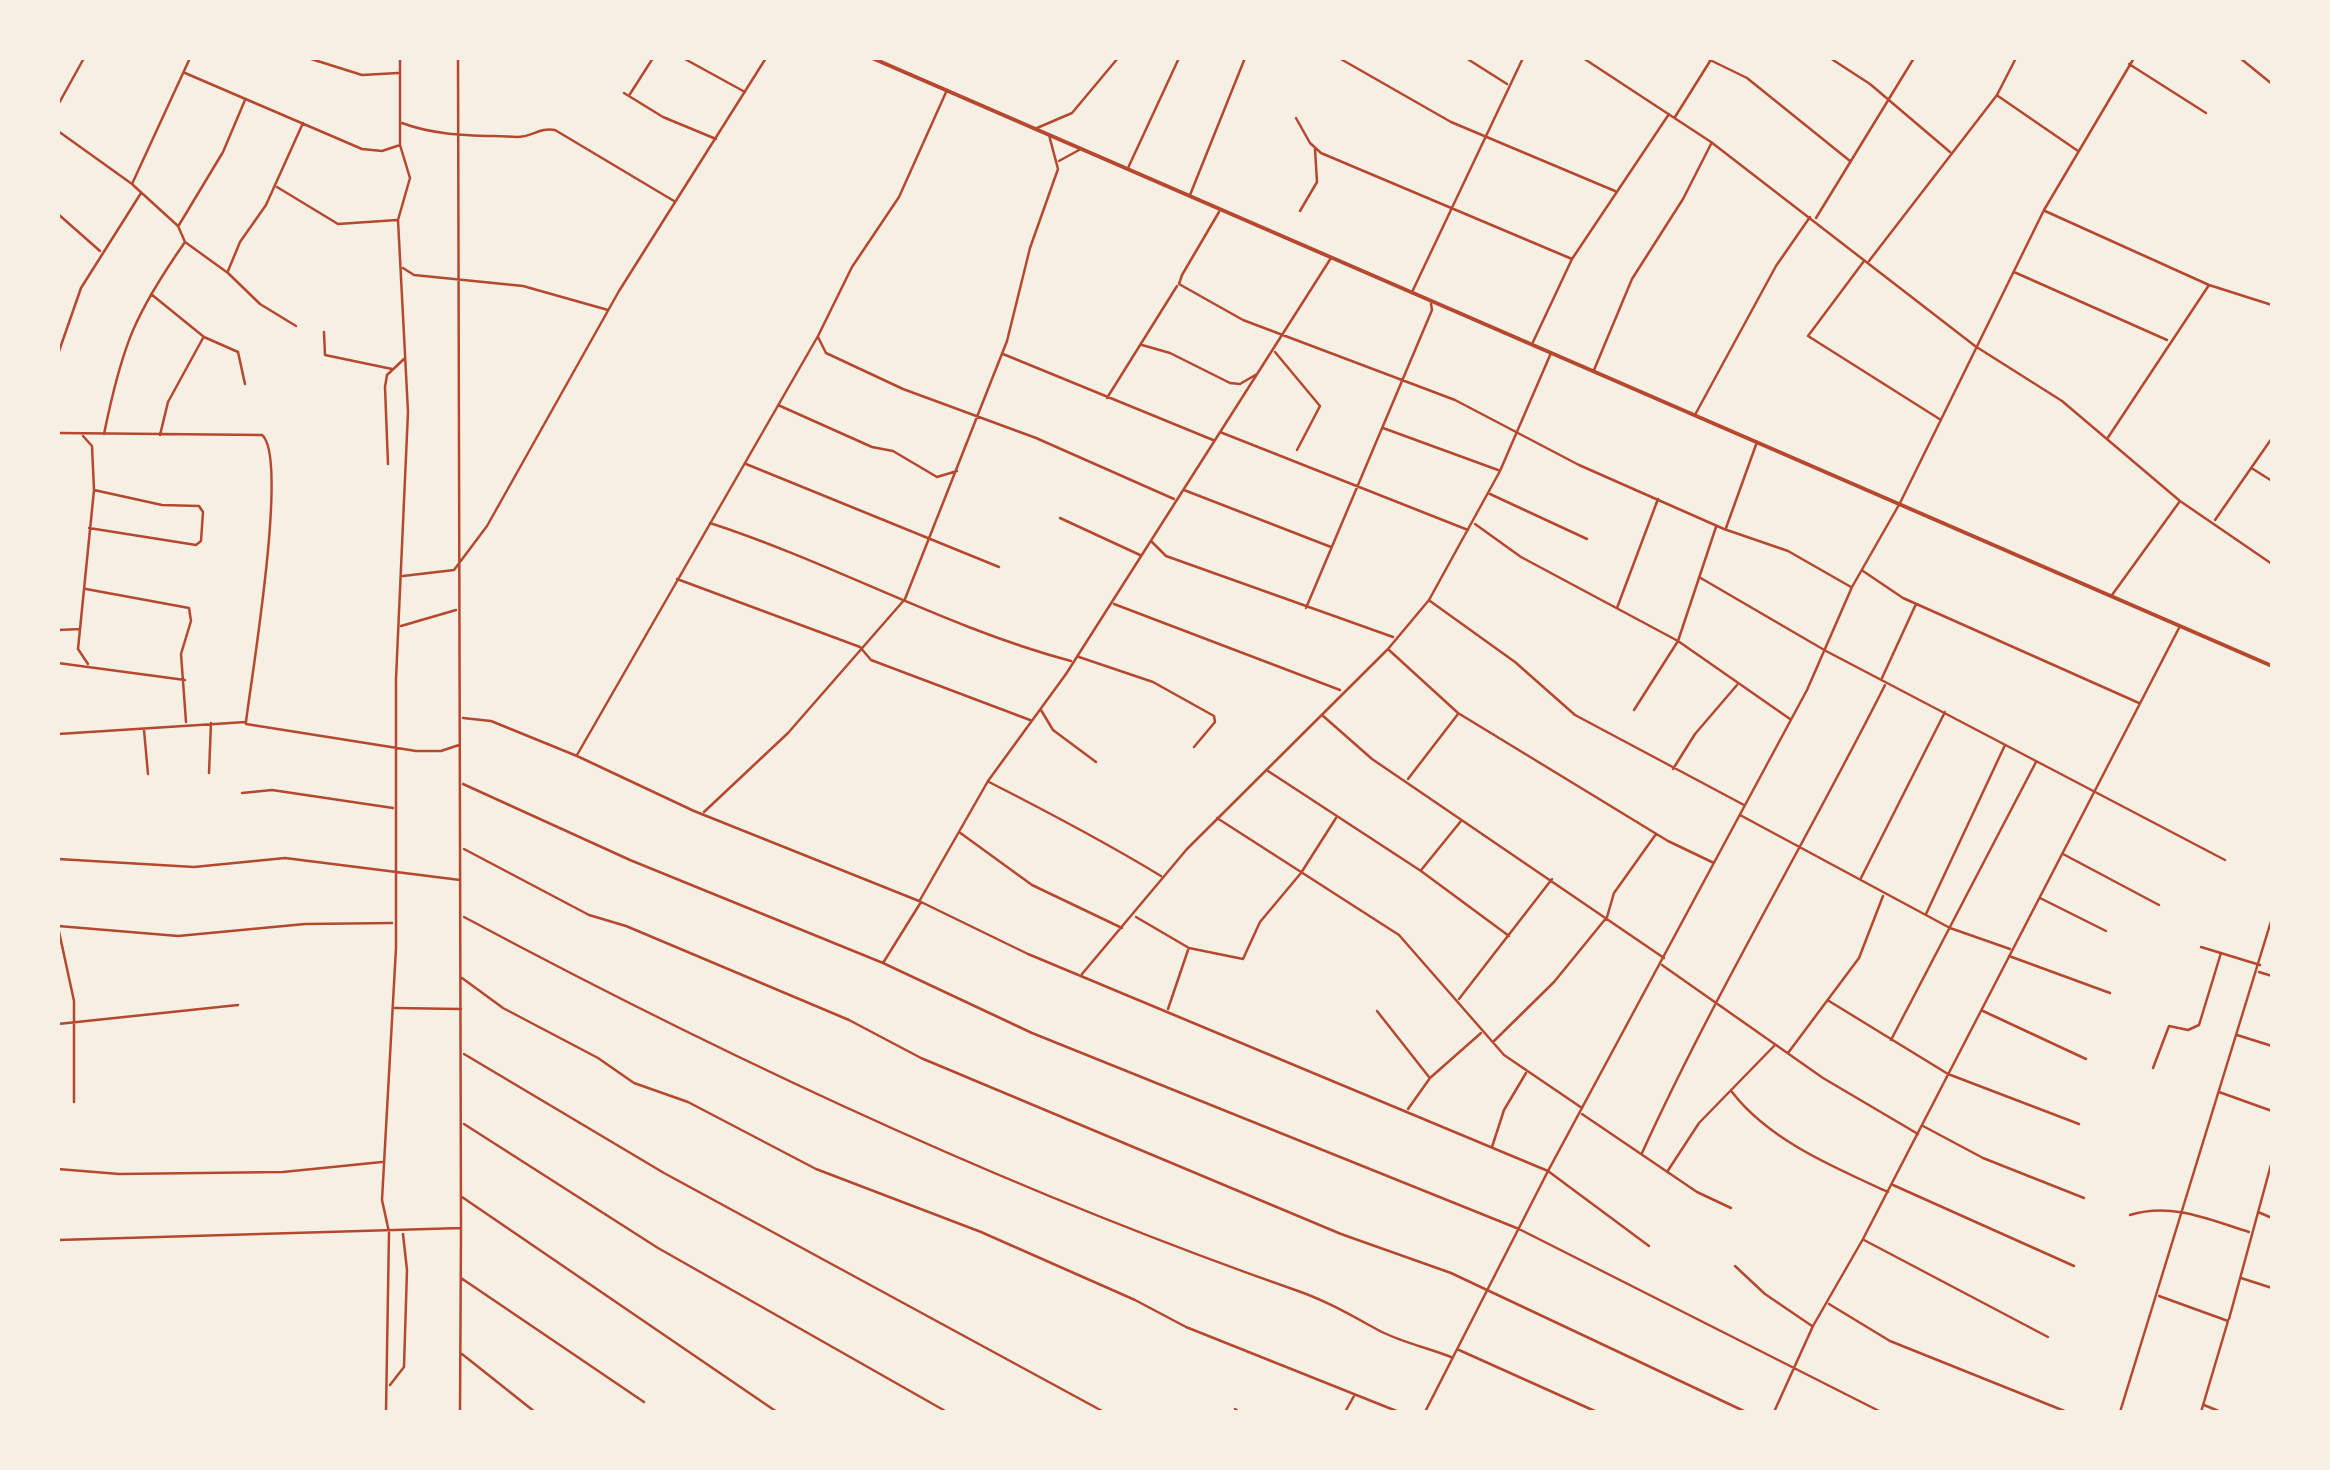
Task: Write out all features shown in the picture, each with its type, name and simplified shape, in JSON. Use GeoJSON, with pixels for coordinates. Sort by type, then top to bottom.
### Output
{"type":"FeatureCollection","features":[{"type":"Feature","properties":{"kind":"main road"},"geometry":{"type":"LineString","coordinates":[[872,58],[2272,666]]}},
{"type":"Feature","properties":{"kind":"street"},"geometry":{"type":"LineString","coordinates":[[58,105],[84,58]]}},
{"type":"Feature","properties":{"kind":"street"},"geometry":{"type":"LineString","coordinates":[[132,184],[190,58]]}},
{"type":"Feature","properties":{"kind":"street"},"geometry":{"type":"LineString","coordinates":[[308,58],[362,75],[400,73]]}},
{"type":"Feature","properties":{"kind":"street"},"geometry":{"type":"LineString","coordinates":[[386,1412],[390,1232],[382,1200],[394,1008],[395,808],[403,576],[405,358],[398,220],[410,178],[400,145],[400,58]]}},
{"type":"Feature","properties":{"kind":"street"},"geometry":{"type":"LineString","coordinates":[[458,58],[458,610],[464,1124],[460,1412]]}},
{"type":"Feature","properties":{"kind":"street"},"geometry":{"type":"LineString","coordinates":[[654,58],[627,94],[663,117],[717,139]]}},
{"type":"Feature","properties":{"kind":"street"},"geometry":{"type":"LineString","coordinates":[[684,58],[746,92]]}},
{"type":"Feature","properties":{"kind":"street"},"geometry":{"type":"LineString","coordinates":[[403,576],[459,566],[496,510],[609,310],[766,58]]}},
{"type":"Feature","properties":{"kind":"street"},"geometry":{"type":"LineString","coordinates":[[1036,128],[1072,114],[1118,58]]}},
{"type":"Feature","properties":{"kind":"street"},"geometry":{"type":"LineString","coordinates":[[1128,168],[1179,58]]}},
{"type":"Feature","properties":{"kind":"street"},"geometry":{"type":"LineString","coordinates":[[1190,195],[1245,58]]}},
{"type":"Feature","properties":{"kind":"street"},"geometry":{"type":"LineString","coordinates":[[1340,58],[1420,107],[1484,137],[1557,163],[1615,192]]}},
{"type":"Feature","properties":{"kind":"street"},"geometry":{"type":"LineString","coordinates":[[1466,58],[1509,86]]}},
{"type":"Feature","properties":{"kind":"street"},"geometry":{"type":"LineString","coordinates":[[1412,291],[1523,58]]}},
{"type":"Feature","properties":{"kind":"street"},"geometry":{"type":"LineString","coordinates":[[1584,58],[1712,142],[1975,346],[2037,382],[2180,501],[2272,564]]}},
{"type":"Feature","properties":{"kind":"street"},"geometry":{"type":"LineString","coordinates":[[1830,58],[1888,99],[1951,153]]}},
{"type":"Feature","properties":{"kind":"street"},"geometry":{"type":"LineString","coordinates":[[1816,219],[1914,58]]}},
{"type":"Feature","properties":{"kind":"street"},"geometry":{"type":"LineString","coordinates":[[1940,420],[1808,336],[1997,95],[2016,58]]}},
{"type":"Feature","properties":{"kind":"street"},"geometry":{"type":"LineString","coordinates":[[1427,1412],[1548,1171],[1792,720],[1852,587],[1900,503],[2044,210],[2134,58]]}},
{"type":"Feature","properties":{"kind":"street"},"geometry":{"type":"LineString","coordinates":[[2240,58],[2272,84]]}},
{"type":"Feature","properties":{"kind":"street"},"geometry":{"type":"LineString","coordinates":[[1675,118],[1709,59],[1746,78],[1851,161]]}},
{"type":"Feature","properties":{"kind":"street"},"geometry":{"type":"LineString","coordinates":[[2129,64],[2206,114]]}},
{"type":"Feature","properties":{"kind":"street"},"geometry":{"type":"LineString","coordinates":[[185,73],[362,148],[382,151],[400,145]]}},
{"type":"Feature","properties":{"kind":"street"},"geometry":{"type":"LineString","coordinates":[[576,756],[818,336],[852,268],[899,197],[948,89]]}},
{"type":"Feature","properties":{"kind":"street"},"geometry":{"type":"LineString","coordinates":[[1997,95],[2078,151]]}},
{"type":"Feature","properties":{"kind":"street"},"geometry":{"type":"LineString","coordinates":[[178,226],[223,152],[246,99]]}},
{"type":"Feature","properties":{"kind":"street"},"geometry":{"type":"LineString","coordinates":[[1532,343],[1572,259],[1669,114]]}},
{"type":"Feature","properties":{"kind":"street"},"geometry":{"type":"LineString","coordinates":[[1296,118],[1315,149],[1317,182],[1300,210]]}},
{"type":"Feature","properties":{"kind":"street"},"geometry":{"type":"LineString","coordinates":[[400,122],[424,131],[458,135],[523,137],[542,129],[555,130],[675,202]]}},
{"type":"Feature","properties":{"kind":"street"},"geometry":{"type":"LineString","coordinates":[[228,273],[240,242],[275,186],[303,123]]}},
{"type":"Feature","properties":{"kind":"street"},"geometry":{"type":"LineString","coordinates":[[58,131],[142,192],[178,226],[185,242],[228,273],[260,304],[296,326]]}},
{"type":"Feature","properties":{"kind":"street"},"geometry":{"type":"LineString","coordinates":[[703,814],[788,733],[906,599],[1002,354],[1058,162],[1048,133]]}},
{"type":"Feature","properties":{"kind":"street"},"geometry":{"type":"LineString","coordinates":[[1594,370],[1632,279],[1683,199],[1712,142]]}},
{"type":"Feature","properties":{"kind":"street"},"geometry":{"type":"LineString","coordinates":[[1315,149],[1452,211],[1572,259]]}},
{"type":"Feature","properties":{"kind":"street"},"geometry":{"type":"LineString","coordinates":[[1058,162],[1079,150]]}},
{"type":"Feature","properties":{"kind":"street"},"geometry":{"type":"LineString","coordinates":[[275,186],[338,224],[398,220]]}},
{"type":"Feature","properties":{"kind":"street"},"geometry":{"type":"LineString","coordinates":[[58,354],[81,288],[142,192]]}},
{"type":"Feature","properties":{"kind":"street"},"geometry":{"type":"LineString","coordinates":[[1106,399],[1179,284],[1189,256],[1222,208]]}},
{"type":"Feature","properties":{"kind":"street"},"geometry":{"type":"LineString","coordinates":[[2044,210],[2080,230],[2210,285],[2272,305]]}},
{"type":"Feature","properties":{"kind":"street"},"geometry":{"type":"LineString","coordinates":[[58,214],[102,252]]}},
{"type":"Feature","properties":{"kind":"street"},"geometry":{"type":"LineString","coordinates":[[1696,414],[1776,266],[1810,216]]}},
{"type":"Feature","properties":{"kind":"street"},"geometry":{"type":"LineString","coordinates":[[104,435],[118,363],[149,293],[185,242]]}},
{"type":"Feature","properties":{"kind":"street"},"geometry":{"type":"LineString","coordinates":[[883,962],[988,781],[1078,656],[1332,256]]}},
{"type":"Feature","properties":{"kind":"street"},"geometry":{"type":"LineString","coordinates":[[402,267],[414,275],[524,286],[609,310]]}},
{"type":"Feature","properties":{"kind":"street"},"geometry":{"type":"LineString","coordinates":[[2013,272],[2170,340]]}},
{"type":"Feature","properties":{"kind":"street"},"geometry":{"type":"LineString","coordinates":[[1179,284],[1243,320],[1402,379],[1579,465],[1724,528],[1788,551],[1852,587]]}},
{"type":"Feature","properties":{"kind":"street"},"geometry":{"type":"LineString","coordinates":[[2106,440],[2210,285]]}},
{"type":"Feature","properties":{"kind":"street"},"geometry":{"type":"LineString","coordinates":[[149,293],[204,337],[238,352],[245,384]]}},
{"type":"Feature","properties":{"kind":"street"},"geometry":{"type":"LineString","coordinates":[[1306,608],[1432,310],[1428,298]]}},
{"type":"Feature","properties":{"kind":"street"},"geometry":{"type":"LineString","coordinates":[[324,332],[325,354],[393,368]]}},
{"type":"Feature","properties":{"kind":"street"},"geometry":{"type":"LineString","coordinates":[[818,336],[826,353],[1177,500]]}},
{"type":"Feature","properties":{"kind":"street"},"geometry":{"type":"LineString","coordinates":[[159,436],[168,402],[204,337]]}},
{"type":"Feature","properties":{"kind":"street"},"geometry":{"type":"LineString","coordinates":[[1140,345],[1170,353],[1230,384],[1240,384],[1259,373]]}},
{"type":"Feature","properties":{"kind":"street"},"geometry":{"type":"LineString","coordinates":[[1274,350],[1320,406],[1297,450]]}},
{"type":"Feature","properties":{"kind":"street"},"geometry":{"type":"LineString","coordinates":[[1081,975],[1217,818],[1388,648],[1429,600],[1489,494],[1552,352]]}},
{"type":"Feature","properties":{"kind":"street"},"geometry":{"type":"LineString","coordinates":[[1002,354],[1214,441]]}},
{"type":"Feature","properties":{"kind":"street"},"geometry":{"type":"LineString","coordinates":[[388,464],[385,387],[393,368],[405,358]]}},
{"type":"Feature","properties":{"kind":"street"},"geometry":{"type":"LineString","coordinates":[[776,404],[872,447],[892,451],[937,477],[957,471]]}},
{"type":"Feature","properties":{"kind":"street"},"geometry":{"type":"LineString","coordinates":[[1382,428],[1500,471]]}},
{"type":"Feature","properties":{"kind":"street"},"geometry":{"type":"LineString","coordinates":[[1218,431],[1469,531]]}},
{"type":"Feature","properties":{"kind":"street"},"geometry":{"type":"LineString","coordinates":[[58,433],[256,434],[269,444],[266,570],[244,724]]}},
{"type":"Feature","properties":{"kind":"street"},"geometry":{"type":"LineString","coordinates":[[82,436],[92,446],[94,490],[80,629],[80,655],[88,664]]}},
{"type":"Feature","properties":{"kind":"street"},"geometry":{"type":"LineString","coordinates":[[2214,522],[2272,438]]}},
{"type":"Feature","properties":{"kind":"street"},"geometry":{"type":"LineString","coordinates":[[1724,528],[1734,515],[1758,442]]}},
{"type":"Feature","properties":{"kind":"street"},"geometry":{"type":"LineString","coordinates":[[744,463],[998,567]]}},
{"type":"Feature","properties":{"kind":"street"},"geometry":{"type":"LineString","coordinates":[[2251,468],[2272,481]]}},
{"type":"Feature","properties":{"kind":"street"},"geometry":{"type":"LineString","coordinates":[[89,528],[196,545],[201,542],[203,512],[199,506],[162,505],[94,490]]}},
{"type":"Feature","properties":{"kind":"street"},"geometry":{"type":"LineString","coordinates":[[1183,490],[1332,547]]}},
{"type":"Feature","properties":{"kind":"street"},"geometry":{"type":"LineString","coordinates":[[1489,494],[1587,539]]}},
{"type":"Feature","properties":{"kind":"street"},"geometry":{"type":"LineString","coordinates":[[1616,610],[1659,497]]}},
{"type":"Feature","properties":{"kind":"street"},"geometry":{"type":"LineString","coordinates":[[2112,597],[2180,501]]}},
{"type":"Feature","properties":{"kind":"street"},"geometry":{"type":"LineString","coordinates":[[1060,518],[1142,556]]}},
{"type":"Feature","properties":{"kind":"street"},"geometry":{"type":"LineString","coordinates":[[709,522],[834,567],[1028,650],[1074,662]]}},
{"type":"Feature","properties":{"kind":"street"},"geometry":{"type":"LineString","coordinates":[[1474,523],[1521,557],[1678,641],[1792,720]]}},
{"type":"Feature","properties":{"kind":"street"},"geometry":{"type":"LineString","coordinates":[[1634,710],[1678,641],[1717,525]]}},
{"type":"Feature","properties":{"kind":"street"},"geometry":{"type":"LineString","coordinates":[[1152,540],[1166,556],[1396,638]]}},
{"type":"Feature","properties":{"kind":"street"},"geometry":{"type":"LineString","coordinates":[[1862,570],[1916,604],[2139,703]]}},
{"type":"Feature","properties":{"kind":"street"},"geometry":{"type":"LineString","coordinates":[[676,578],[860,647],[872,660],[1031,720]]}},
{"type":"Feature","properties":{"kind":"street"},"geometry":{"type":"LineString","coordinates":[[1698,578],[1826,651],[2225,860]]}},
{"type":"Feature","properties":{"kind":"street"},"geometry":{"type":"LineString","coordinates":[[85,589],[190,608],[192,622],[181,654],[186,723]]}},
{"type":"Feature","properties":{"kind":"street"},"geometry":{"type":"LineString","coordinates":[[1429,600],[1515,662],[1575,715],[1744,805]]}},
{"type":"Feature","properties":{"kind":"street"},"geometry":{"type":"LineString","coordinates":[[1112,604],[1263,665],[1342,691]]}},
{"type":"Feature","properties":{"kind":"street"},"geometry":{"type":"LineString","coordinates":[[1642,1154],[1715,1001],[1801,852],[1884,681],[1916,604]]}},
{"type":"Feature","properties":{"kind":"street"},"geometry":{"type":"LineString","coordinates":[[400,626],[458,610]]}},
{"type":"Feature","properties":{"kind":"street"},"geometry":{"type":"LineString","coordinates":[[1774,1412],[1813,1326],[1863,1240],[2180,627]]}},
{"type":"Feature","properties":{"kind":"street"},"geometry":{"type":"LineString","coordinates":[[58,630],[80,629]]}},
{"type":"Feature","properties":{"kind":"street"},"geometry":{"type":"LineString","coordinates":[[1388,648],[1458,713],[1656,834],[1714,863]]}},
{"type":"Feature","properties":{"kind":"street"},"geometry":{"type":"LineString","coordinates":[[1078,656],[1153,682],[1214,716],[1215,722],[1194,748]]}},
{"type":"Feature","properties":{"kind":"street"},"geometry":{"type":"LineString","coordinates":[[58,663],[88,664],[184,680]]}},
{"type":"Feature","properties":{"kind":"street"},"geometry":{"type":"LineString","coordinates":[[1672,769],[1695,734],[1738,684]]}},
{"type":"Feature","properties":{"kind":"street"},"geometry":{"type":"LineString","coordinates":[[1040,708],[1053,730],[1096,762]]}},
{"type":"Feature","properties":{"kind":"street"},"geometry":{"type":"LineString","coordinates":[[1860,880],[1944,712]]}},
{"type":"Feature","properties":{"kind":"street"},"geometry":{"type":"LineString","coordinates":[[1407,780],[1458,713]]}},
{"type":"Feature","properties":{"kind":"street"},"geometry":{"type":"LineString","coordinates":[[1320,714],[1372,760],[1407,780],[1488,840],[1552,878],[1664,958]]}},
{"type":"Feature","properties":{"kind":"street"},"geometry":{"type":"LineString","coordinates":[[462,718],[491,721],[576,756],[703,814],[920,901],[1081,975],[1548,1171],[1650,1246]]}},
{"type":"Feature","properties":{"kind":"street"},"geometry":{"type":"LineString","coordinates":[[209,773],[210,721]]}},
{"type":"Feature","properties":{"kind":"street"},"geometry":{"type":"LineString","coordinates":[[58,734],[210,721],[398,748],[441,751],[462,744]]}},
{"type":"Feature","properties":{"kind":"street"},"geometry":{"type":"LineString","coordinates":[[144,728],[148,774]]}},
{"type":"Feature","properties":{"kind":"street"},"geometry":{"type":"LineString","coordinates":[[1925,916],[2006,744]]}},
{"type":"Feature","properties":{"kind":"street"},"geometry":{"type":"LineString","coordinates":[[1891,1040],[2037,760]]}},
{"type":"Feature","properties":{"kind":"street"},"geometry":{"type":"LineString","coordinates":[[1266,770],[1421,870],[1509,936]]}},
{"type":"Feature","properties":{"kind":"street"},"geometry":{"type":"LineString","coordinates":[[988,781],[1059,816],[1096,842],[1164,877]]}},
{"type":"Feature","properties":{"kind":"street"},"geometry":{"type":"LineString","coordinates":[[462,784],[630,860],[883,962],[1032,1032],[1519,1229],[1882,1412]]}},
{"type":"Feature","properties":{"kind":"street"},"geometry":{"type":"LineString","coordinates":[[242,792],[272,790],[395,808]]}},
{"type":"Feature","properties":{"kind":"street"},"geometry":{"type":"LineString","coordinates":[[1739,814],[1801,852],[1925,916],[2012,950]]}},
{"type":"Feature","properties":{"kind":"street"},"geometry":{"type":"LineString","coordinates":[[1134,915],[1158,934],[1189,948],[1244,959],[1260,922],[1301,874],[1336,817]]}},
{"type":"Feature","properties":{"kind":"street"},"geometry":{"type":"LineString","coordinates":[[1217,818],[1399,935],[1492,1043],[1526,1072],[1584,1108]]}},
{"type":"Feature","properties":{"kind":"street"},"geometry":{"type":"LineString","coordinates":[[1421,870],[1462,819]]}},
{"type":"Feature","properties":{"kind":"street"},"geometry":{"type":"LineString","coordinates":[[958,831],[1020,877],[1122,928]]}},
{"type":"Feature","properties":{"kind":"street"},"geometry":{"type":"LineString","coordinates":[[1492,1043],[1554,982],[1607,917],[1614,893],[1656,834]]}},
{"type":"Feature","properties":{"kind":"street"},"geometry":{"type":"LineString","coordinates":[[461,848],[590,915],[626,926],[848,1020],[920,1058],[1486,1290],[1746,1412]]}},
{"type":"Feature","properties":{"kind":"street"},"geometry":{"type":"LineString","coordinates":[[2062,853],[2159,905]]}},
{"type":"Feature","properties":{"kind":"street"},"geometry":{"type":"LineString","coordinates":[[58,866],[59,860],[194,868],[285,858],[461,880]]}},
{"type":"Feature","properties":{"kind":"street"},"geometry":{"type":"LineString","coordinates":[[1458,1000],[1552,878]]}},
{"type":"Feature","properties":{"kind":"street"},"geometry":{"type":"LineString","coordinates":[[1788,1053],[1859,958],[1884,895]]}},
{"type":"Feature","properties":{"kind":"street"},"geometry":{"type":"LineString","coordinates":[[2039,897],[2106,931]]}},
{"type":"Feature","properties":{"kind":"street"},"geometry":{"type":"LineString","coordinates":[[462,916],[596,988],[970,1160],[1193,1255],[1300,1292],[1381,1332],[1452,1357]]}},
{"type":"Feature","properties":{"kind":"street"},"geometry":{"type":"LineString","coordinates":[[2120,1412],[2272,918]]}},
{"type":"Feature","properties":{"kind":"street"},"geometry":{"type":"LineString","coordinates":[[74,1102],[74,1020],[58,926],[178,936],[305,924],[394,923]]}},
{"type":"Feature","properties":{"kind":"street"},"geometry":{"type":"LineString","coordinates":[[2201,946],[2260,965]]}},
{"type":"Feature","properties":{"kind":"street"},"geometry":{"type":"LineString","coordinates":[[1168,1012],[1189,948]]}},
{"type":"Feature","properties":{"kind":"street"},"geometry":{"type":"LineString","coordinates":[[2153,1068],[2169,1026],[2188,1030],[2199,1025],[2220,952]]}},
{"type":"Feature","properties":{"kind":"street"},"geometry":{"type":"LineString","coordinates":[[2009,956],[2110,993]]}},
{"type":"Feature","properties":{"kind":"street"},"geometry":{"type":"LineString","coordinates":[[1660,964],[1788,1053],[1918,1134]]}},
{"type":"Feature","properties":{"kind":"street"},"geometry":{"type":"LineString","coordinates":[[2258,971],[2272,976]]}},
{"type":"Feature","properties":{"kind":"street"},"geometry":{"type":"LineString","coordinates":[[462,978],[503,1008],[598,1058],[634,1083],[688,1102],[816,1169],[982,1232],[1186,1327],[1399,1412]]}},
{"type":"Feature","properties":{"kind":"street"},"geometry":{"type":"LineString","coordinates":[[1830,1001],[1948,1074],[2080,1124]]}},
{"type":"Feature","properties":{"kind":"street"},"geometry":{"type":"LineString","coordinates":[[58,1024],[238,1005]]}},
{"type":"Feature","properties":{"kind":"street"},"geometry":{"type":"LineString","coordinates":[[394,1008],[461,1009]]}},
{"type":"Feature","properties":{"kind":"street"},"geometry":{"type":"LineString","coordinates":[[1981,1010],[2086,1059]]}},
{"type":"Feature","properties":{"kind":"street"},"geometry":{"type":"LineString","coordinates":[[1377,1012],[1430,1078]]}},
{"type":"Feature","properties":{"kind":"street"},"geometry":{"type":"LineString","coordinates":[[1407,1110],[1430,1078],[1481,1032]]}},
{"type":"Feature","properties":{"kind":"street"},"geometry":{"type":"LineString","coordinates":[[2236,1034],[2272,1046]]}},
{"type":"Feature","properties":{"kind":"street"},"geometry":{"type":"LineString","coordinates":[[1667,1172],[1699,1123],[1776,1044]]}},
{"type":"Feature","properties":{"kind":"street"},"geometry":{"type":"LineString","coordinates":[[462,1052],[679,1182],[1104,1412]]}},
{"type":"Feature","properties":{"kind":"street"},"geometry":{"type":"LineString","coordinates":[[1492,1147],[1504,1110],[1526,1072]]}},
{"type":"Feature","properties":{"kind":"street"},"geometry":{"type":"LineString","coordinates":[[1732,1092],[1755,1117],[1804,1150],[1888,1192]]}},
{"type":"Feature","properties":{"kind":"street"},"geometry":{"type":"LineString","coordinates":[[2218,1092],[2272,1111]]}},
{"type":"Feature","properties":{"kind":"street"},"geometry":{"type":"LineString","coordinates":[[1580,1114],[1697,1192],[1731,1208]]}},
{"type":"Feature","properties":{"kind":"street"},"geometry":{"type":"LineString","coordinates":[[464,1124],[674,1257],[947,1412]]}},
{"type":"Feature","properties":{"kind":"street"},"geometry":{"type":"LineString","coordinates":[[1922,1126],[1983,1158],[2084,1198]]}},
{"type":"Feature","properties":{"kind":"street"},"geometry":{"type":"LineString","coordinates":[[58,1169],[119,1174],[283,1172],[384,1161]]}},
{"type":"Feature","properties":{"kind":"street"},"geometry":{"type":"LineString","coordinates":[[2201,1412],[2272,1161]]}},
{"type":"Feature","properties":{"kind":"street"},"geometry":{"type":"LineString","coordinates":[[1892,1184],[2074,1266]]}},
{"type":"Feature","properties":{"kind":"street"},"geometry":{"type":"LineString","coordinates":[[462,1197],[777,1412]]}},
{"type":"Feature","properties":{"kind":"street"},"geometry":{"type":"LineString","coordinates":[[2130,1215],[2158,1208],[2182,1211],[2251,1232]]}},
{"type":"Feature","properties":{"kind":"street"},"geometry":{"type":"LineString","coordinates":[[2256,1212],[2272,1218]]}},
{"type":"Feature","properties":{"kind":"street"},"geometry":{"type":"LineString","coordinates":[[58,1240],[461,1228]]}},
{"type":"Feature","properties":{"kind":"street"},"geometry":{"type":"LineString","coordinates":[[387,1388],[404,1367],[407,1270],[403,1232]]}},
{"type":"Feature","properties":{"kind":"street"},"geometry":{"type":"LineString","coordinates":[[1863,1240],[2048,1336]]}},
{"type":"Feature","properties":{"kind":"street"},"geometry":{"type":"LineString","coordinates":[[1735,1266],[1766,1294],[1813,1326]]}},
{"type":"Feature","properties":{"kind":"street"},"geometry":{"type":"LineString","coordinates":[[461,1278],[644,1402]]}},
{"type":"Feature","properties":{"kind":"street"},"geometry":{"type":"LineString","coordinates":[[2239,1278],[2272,1288]]}},
{"type":"Feature","properties":{"kind":"street"},"geometry":{"type":"LineString","coordinates":[[2158,1296],[2228,1320]]}},
{"type":"Feature","properties":{"kind":"street"},"geometry":{"type":"LineString","coordinates":[[1827,1304],[1890,1342],[2067,1412]]}},
{"type":"Feature","properties":{"kind":"street"},"geometry":{"type":"LineString","coordinates":[[1457,1349],[1596,1412]]}},
{"type":"Feature","properties":{"kind":"street"},"geometry":{"type":"LineString","coordinates":[[461,1353],[535,1412]]}},
{"type":"Feature","properties":{"kind":"street"},"geometry":{"type":"LineString","coordinates":[[1345,1412],[1354,1395]]}},
{"type":"Feature","properties":{"kind":"street"},"geometry":{"type":"LineString","coordinates":[[2204,1405],[2221,1412]]}}]}
